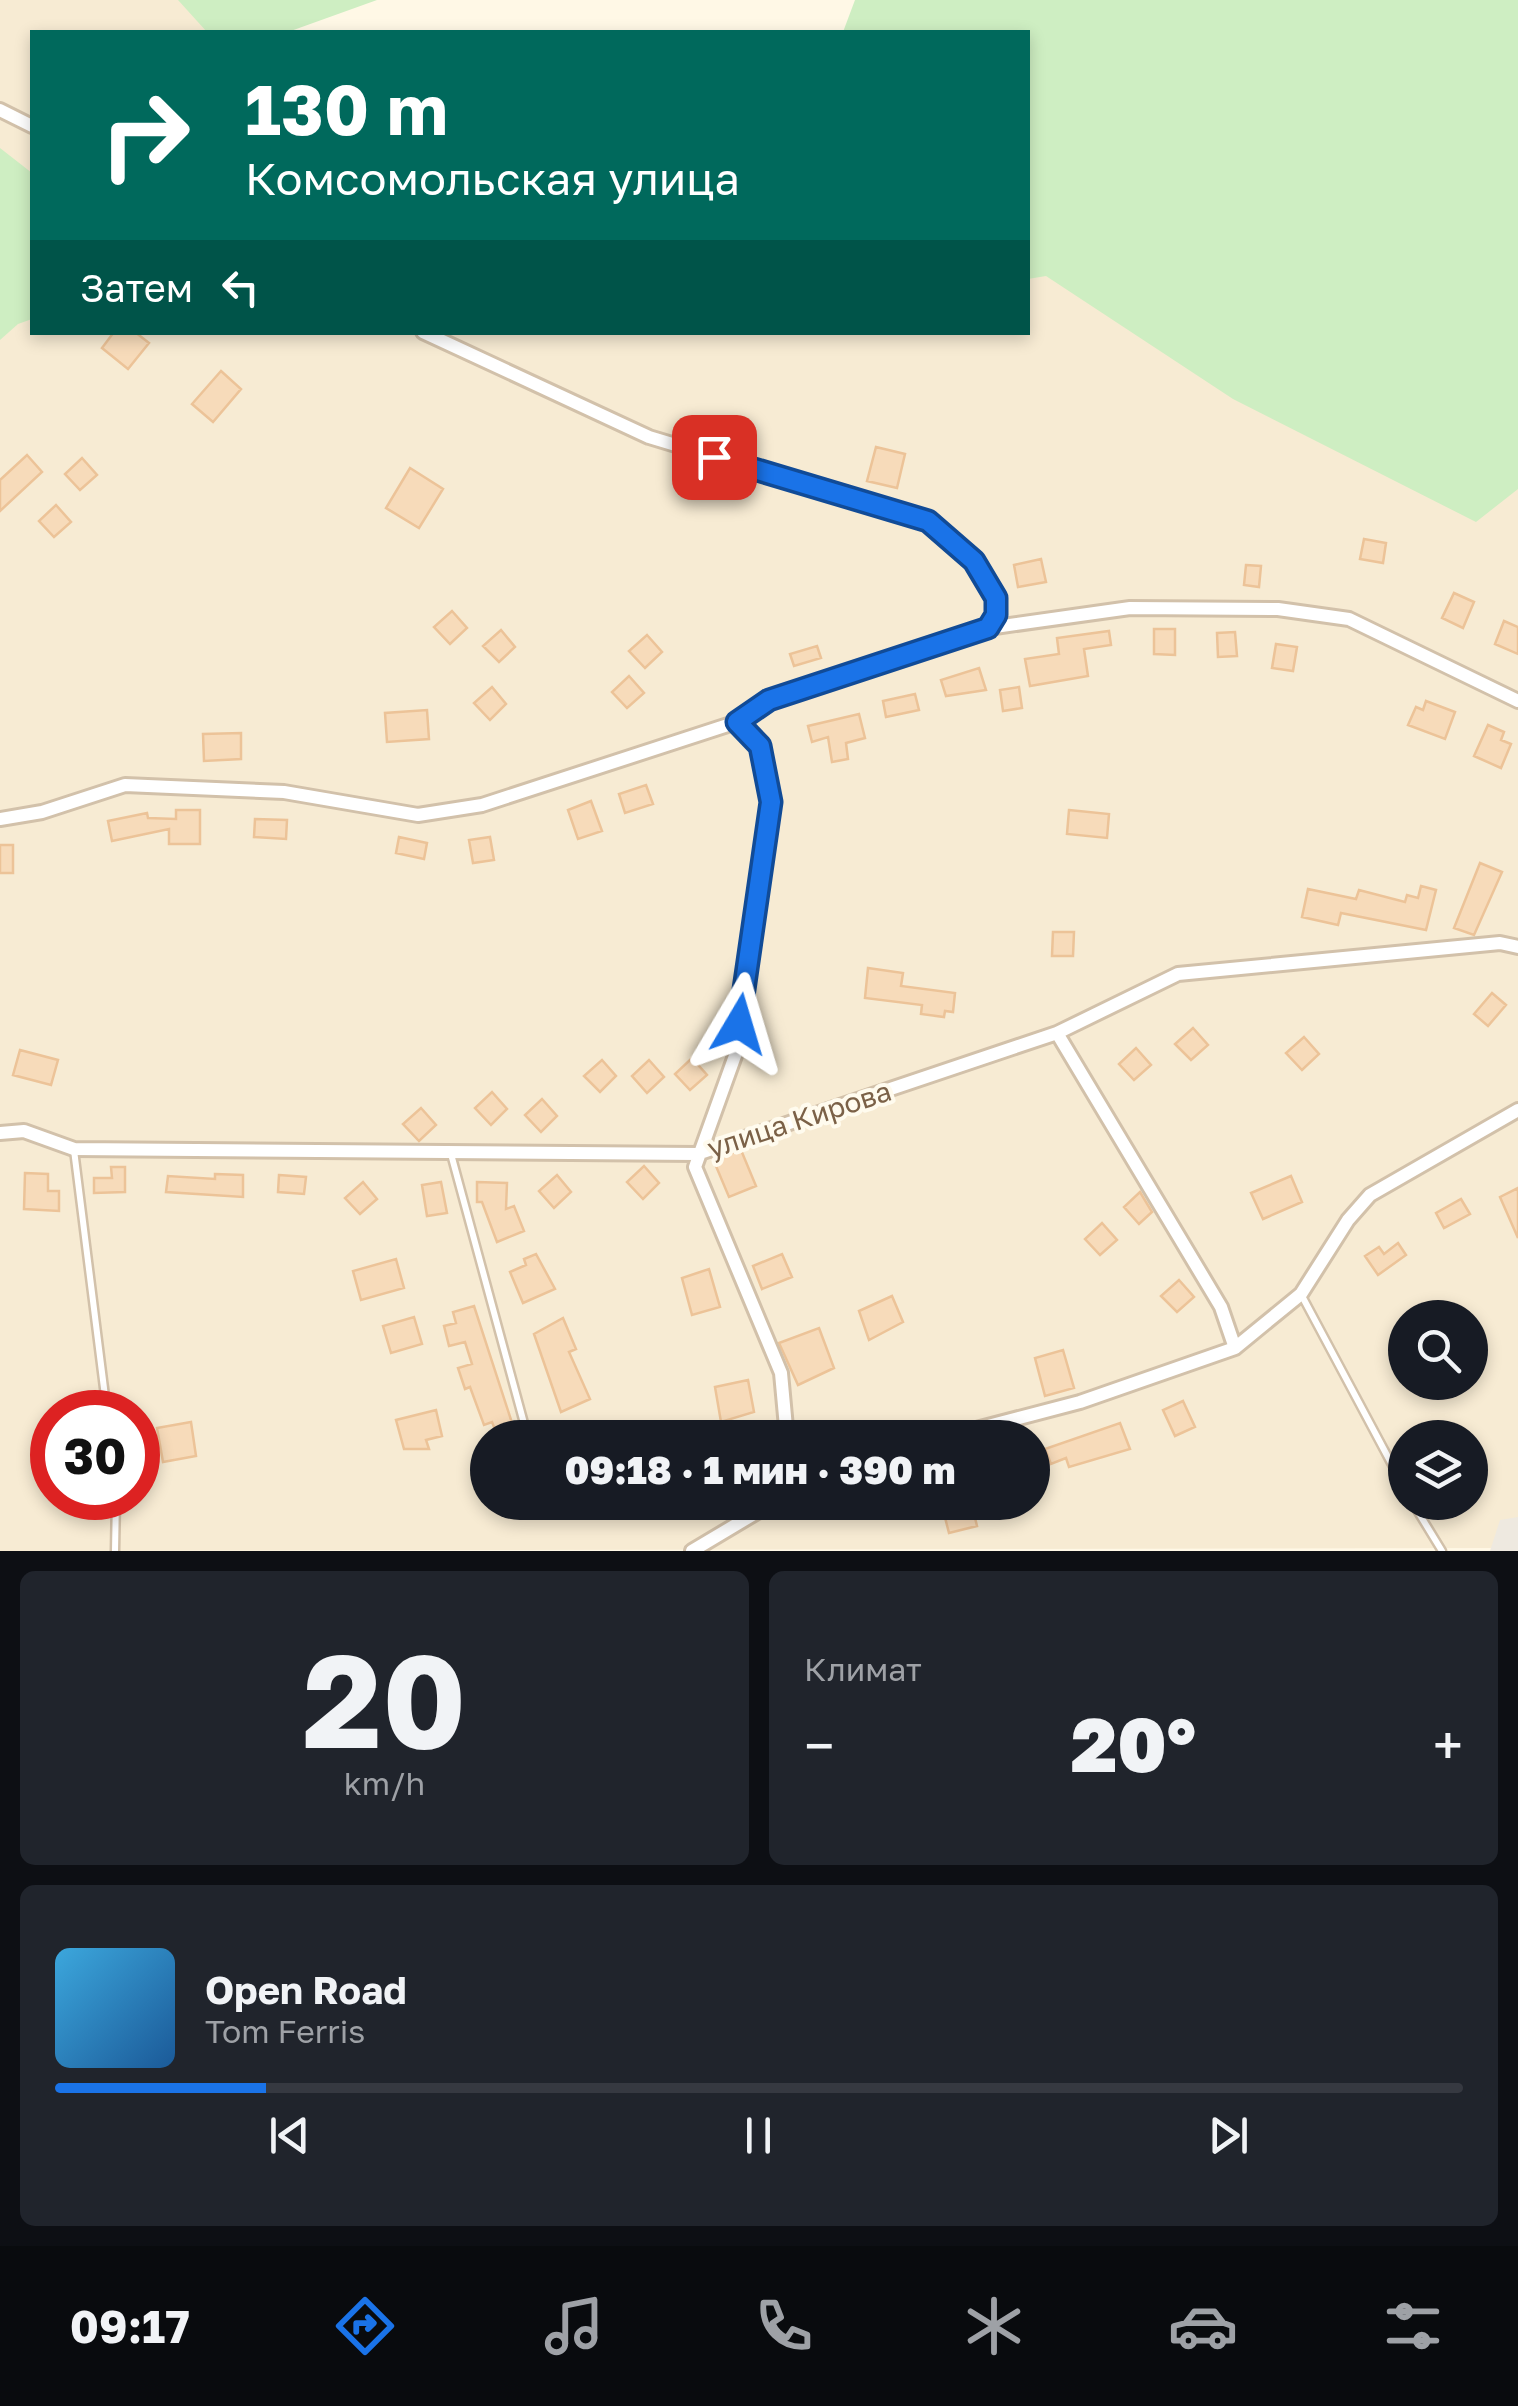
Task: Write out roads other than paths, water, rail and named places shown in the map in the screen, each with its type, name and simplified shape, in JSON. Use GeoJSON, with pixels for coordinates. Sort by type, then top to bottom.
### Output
{"type":"FeatureCollection","features":[{"type":"Feature","properties":{"kind":"street"},"geometry":{"type":"LineString","coordinates":[[0,110],[30,125]]}},
{"type":"Feature","properties":{"kind":"street"},"geometry":{"type":"LineString","coordinates":[[429,335],[649,437],[928,521],[974,561],[996,598],[996,615],[988,628]]}},
{"type":"Feature","properties":{"kind":"street"},"geometry":{"type":"LineString","coordinates":[[0,818],[42,812],[125,785],[176,791],[284,792],[418,815],[482,804],[737,722],[769,700],[988,628],[1130,608],[1316,613],[1348,619],[1518,701]]}},
{"type":"Feature","properties":{"kind":"street"},"geometry":{"type":"LineString","coordinates":[[737,722],[760,746],[771,802],[736,1053],[694,1167],[781,1373],[786,1420]]}},
{"type":"Feature","properties":{"kind":"street","name":"улица Кирова"},"geometry":{"type":"LineString","coordinates":[[0,1133],[24,1132],[74,1148],[698,1154],[1058,1033],[1178,974],[1500,944],[1518,947]]}},
{"type":"Feature","properties":{"kind":"street"},"geometry":{"type":"LineString","coordinates":[[1058,1033],[1221,1307],[1235,1348]]}},
{"type":"Feature","properties":{"kind":"street"},"geometry":{"type":"LineString","coordinates":[[1011,1420],[1080,1402],[1235,1348],[1301,1294],[1348,1220],[1370,1195],[1518,1110]]}},
{"type":"Feature","properties":{"kind":"street"},"geometry":{"type":"LineString","coordinates":[[692,1551],[744,1520]]}},
{"type":"Feature","properties":{"kind":"lane"},"geometry":{"type":"LineString","coordinates":[[74,1148],[104,1390]]}},
{"type":"Feature","properties":{"kind":"lane"},"geometry":{"type":"LineString","coordinates":[[451,1154],[523,1420]]}},
{"type":"Feature","properties":{"kind":"lane"},"geometry":{"type":"LineString","coordinates":[[1301,1294],[1388,1456]]}},
{"type":"Feature","properties":{"kind":"lane"},"geometry":{"type":"LineString","coordinates":[[115,1551],[116,1520]]}},
{"type":"Feature","properties":{"kind":"lane"},"geometry":{"type":"LineString","coordinates":[[1423,1520],[1442,1551]]}}]}
